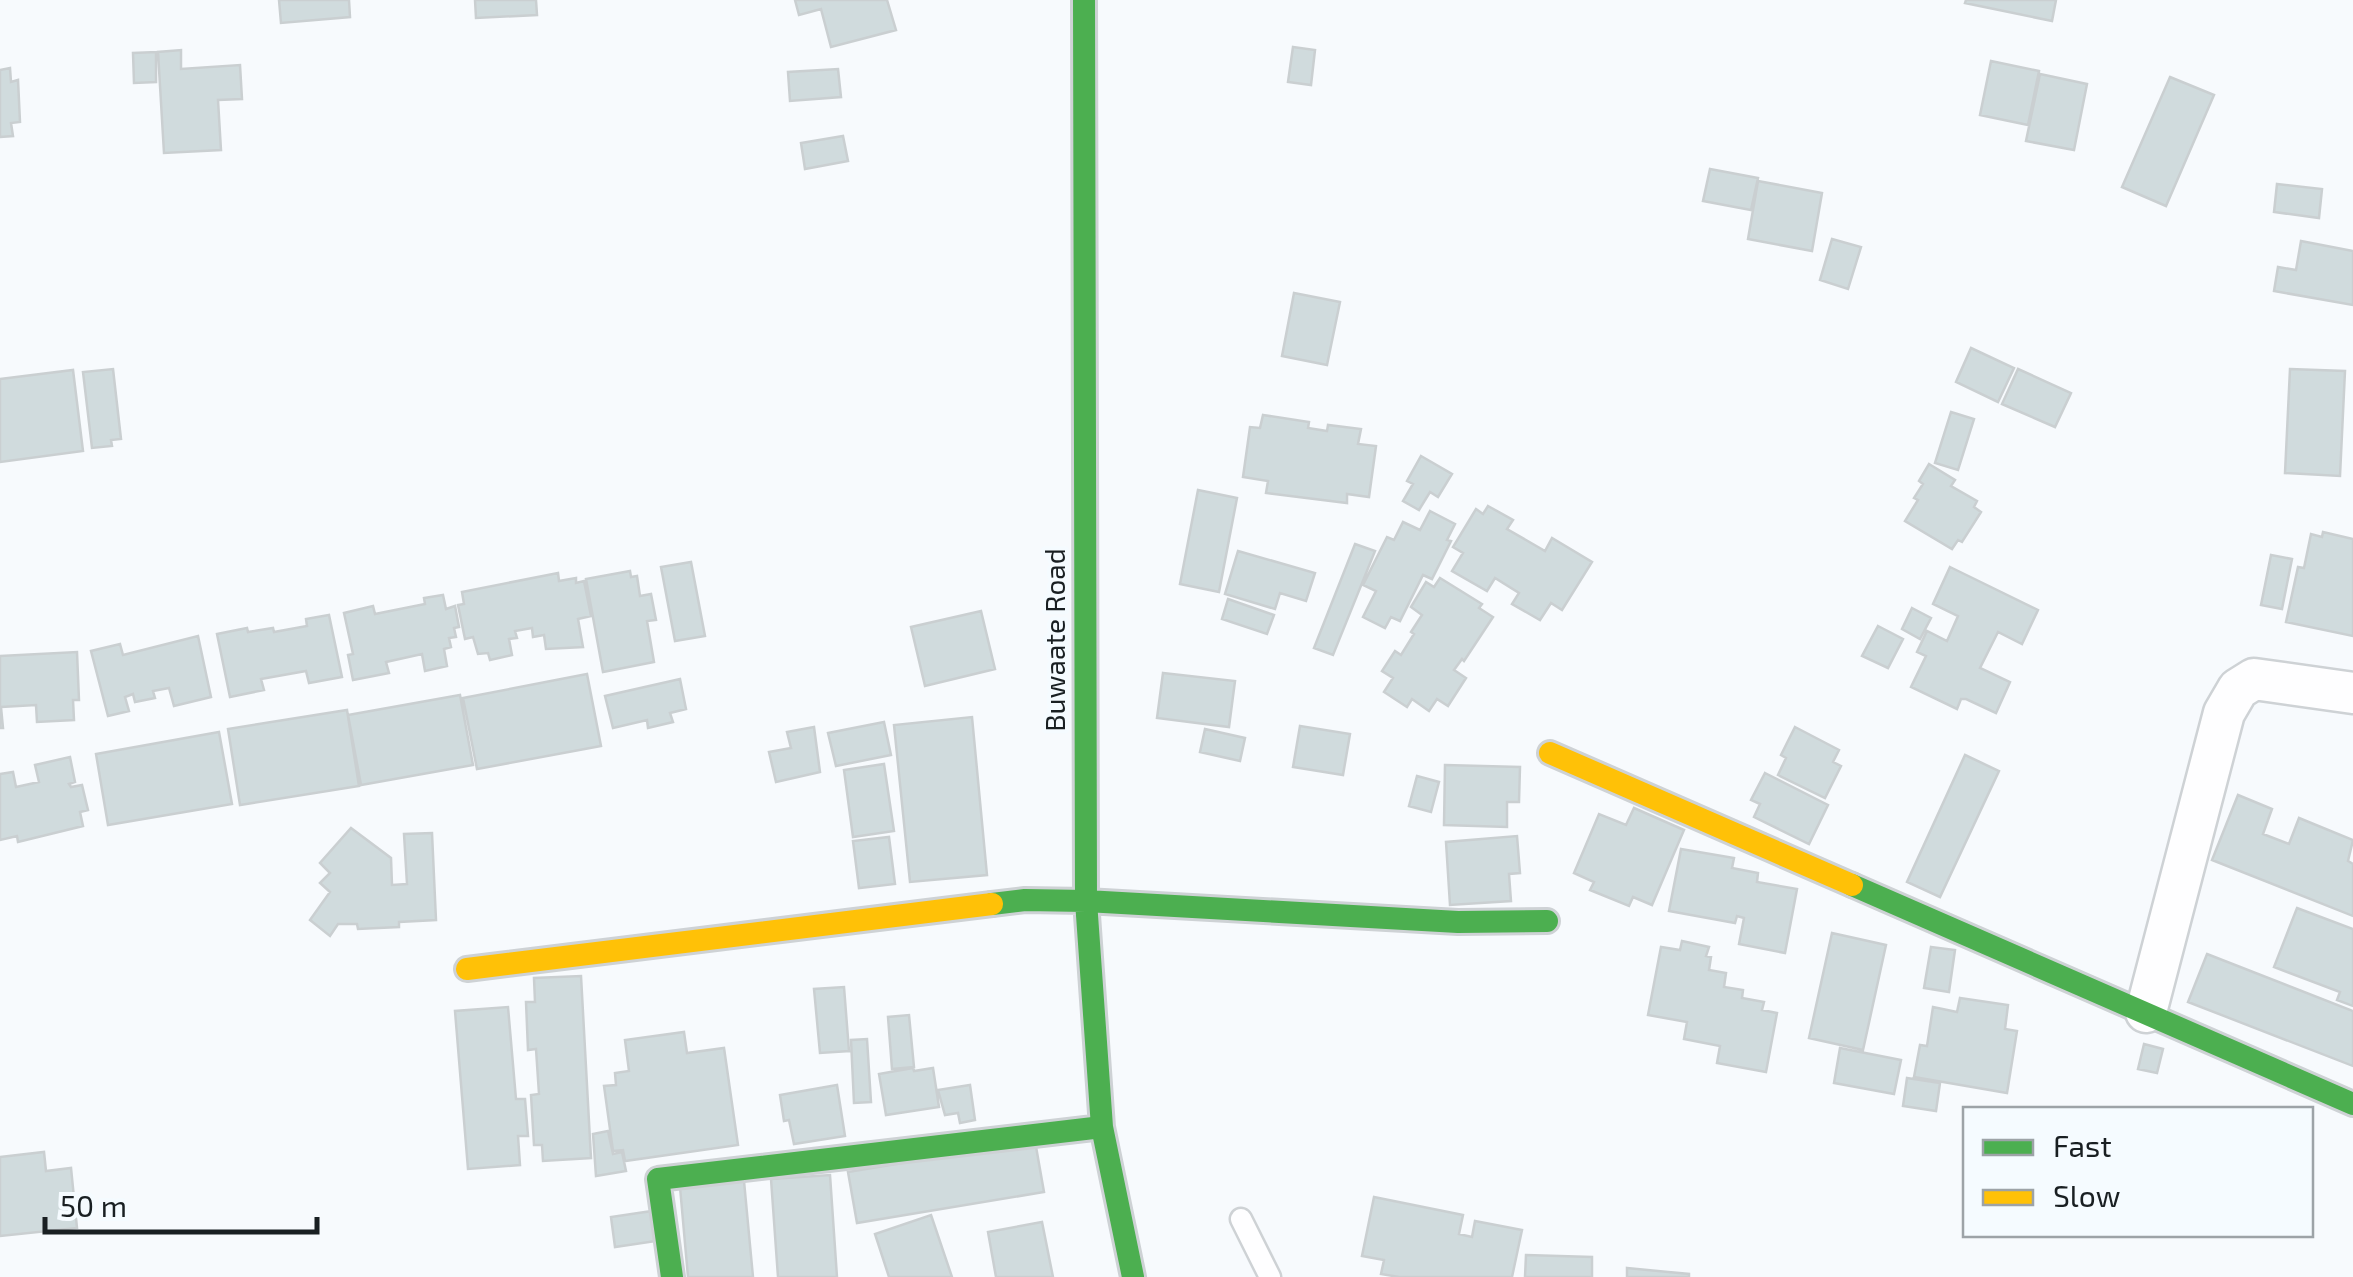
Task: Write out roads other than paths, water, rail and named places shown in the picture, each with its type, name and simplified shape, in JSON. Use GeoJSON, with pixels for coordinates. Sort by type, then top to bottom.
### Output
{"type":"FeatureCollection","features":[{"type":"Feature","properties":{"kind":"street","name":"Buwaate Road"},"geometry":{"type":"LineString","coordinates":[[1084,0],[1086,901],[1102,1127],[1133,1277]]}},
{"type":"Feature","properties":{"kind":"street"},"geometry":{"type":"LineString","coordinates":[[2146,1012],[2224,714],[2238,689],[2254,679],[2353,694]]}},
{"type":"Feature","properties":{"kind":"street"},"geometry":{"type":"LineString","coordinates":[[1550,753],[2353,1104]]}},
{"type":"Feature","properties":{"kind":"street"},"geometry":{"type":"LineString","coordinates":[[467,968],[1025,900],[1458,922],[1547,921]]}},
{"type":"Feature","properties":{"kind":"street"},"geometry":{"type":"LineString","coordinates":[[672,1277],[658,1179],[1102,1127]]}},
{"type":"Feature","properties":{"kind":"lane"},"geometry":{"type":"LineString","coordinates":[[1240,1219],[1270,1277]]}}]}
